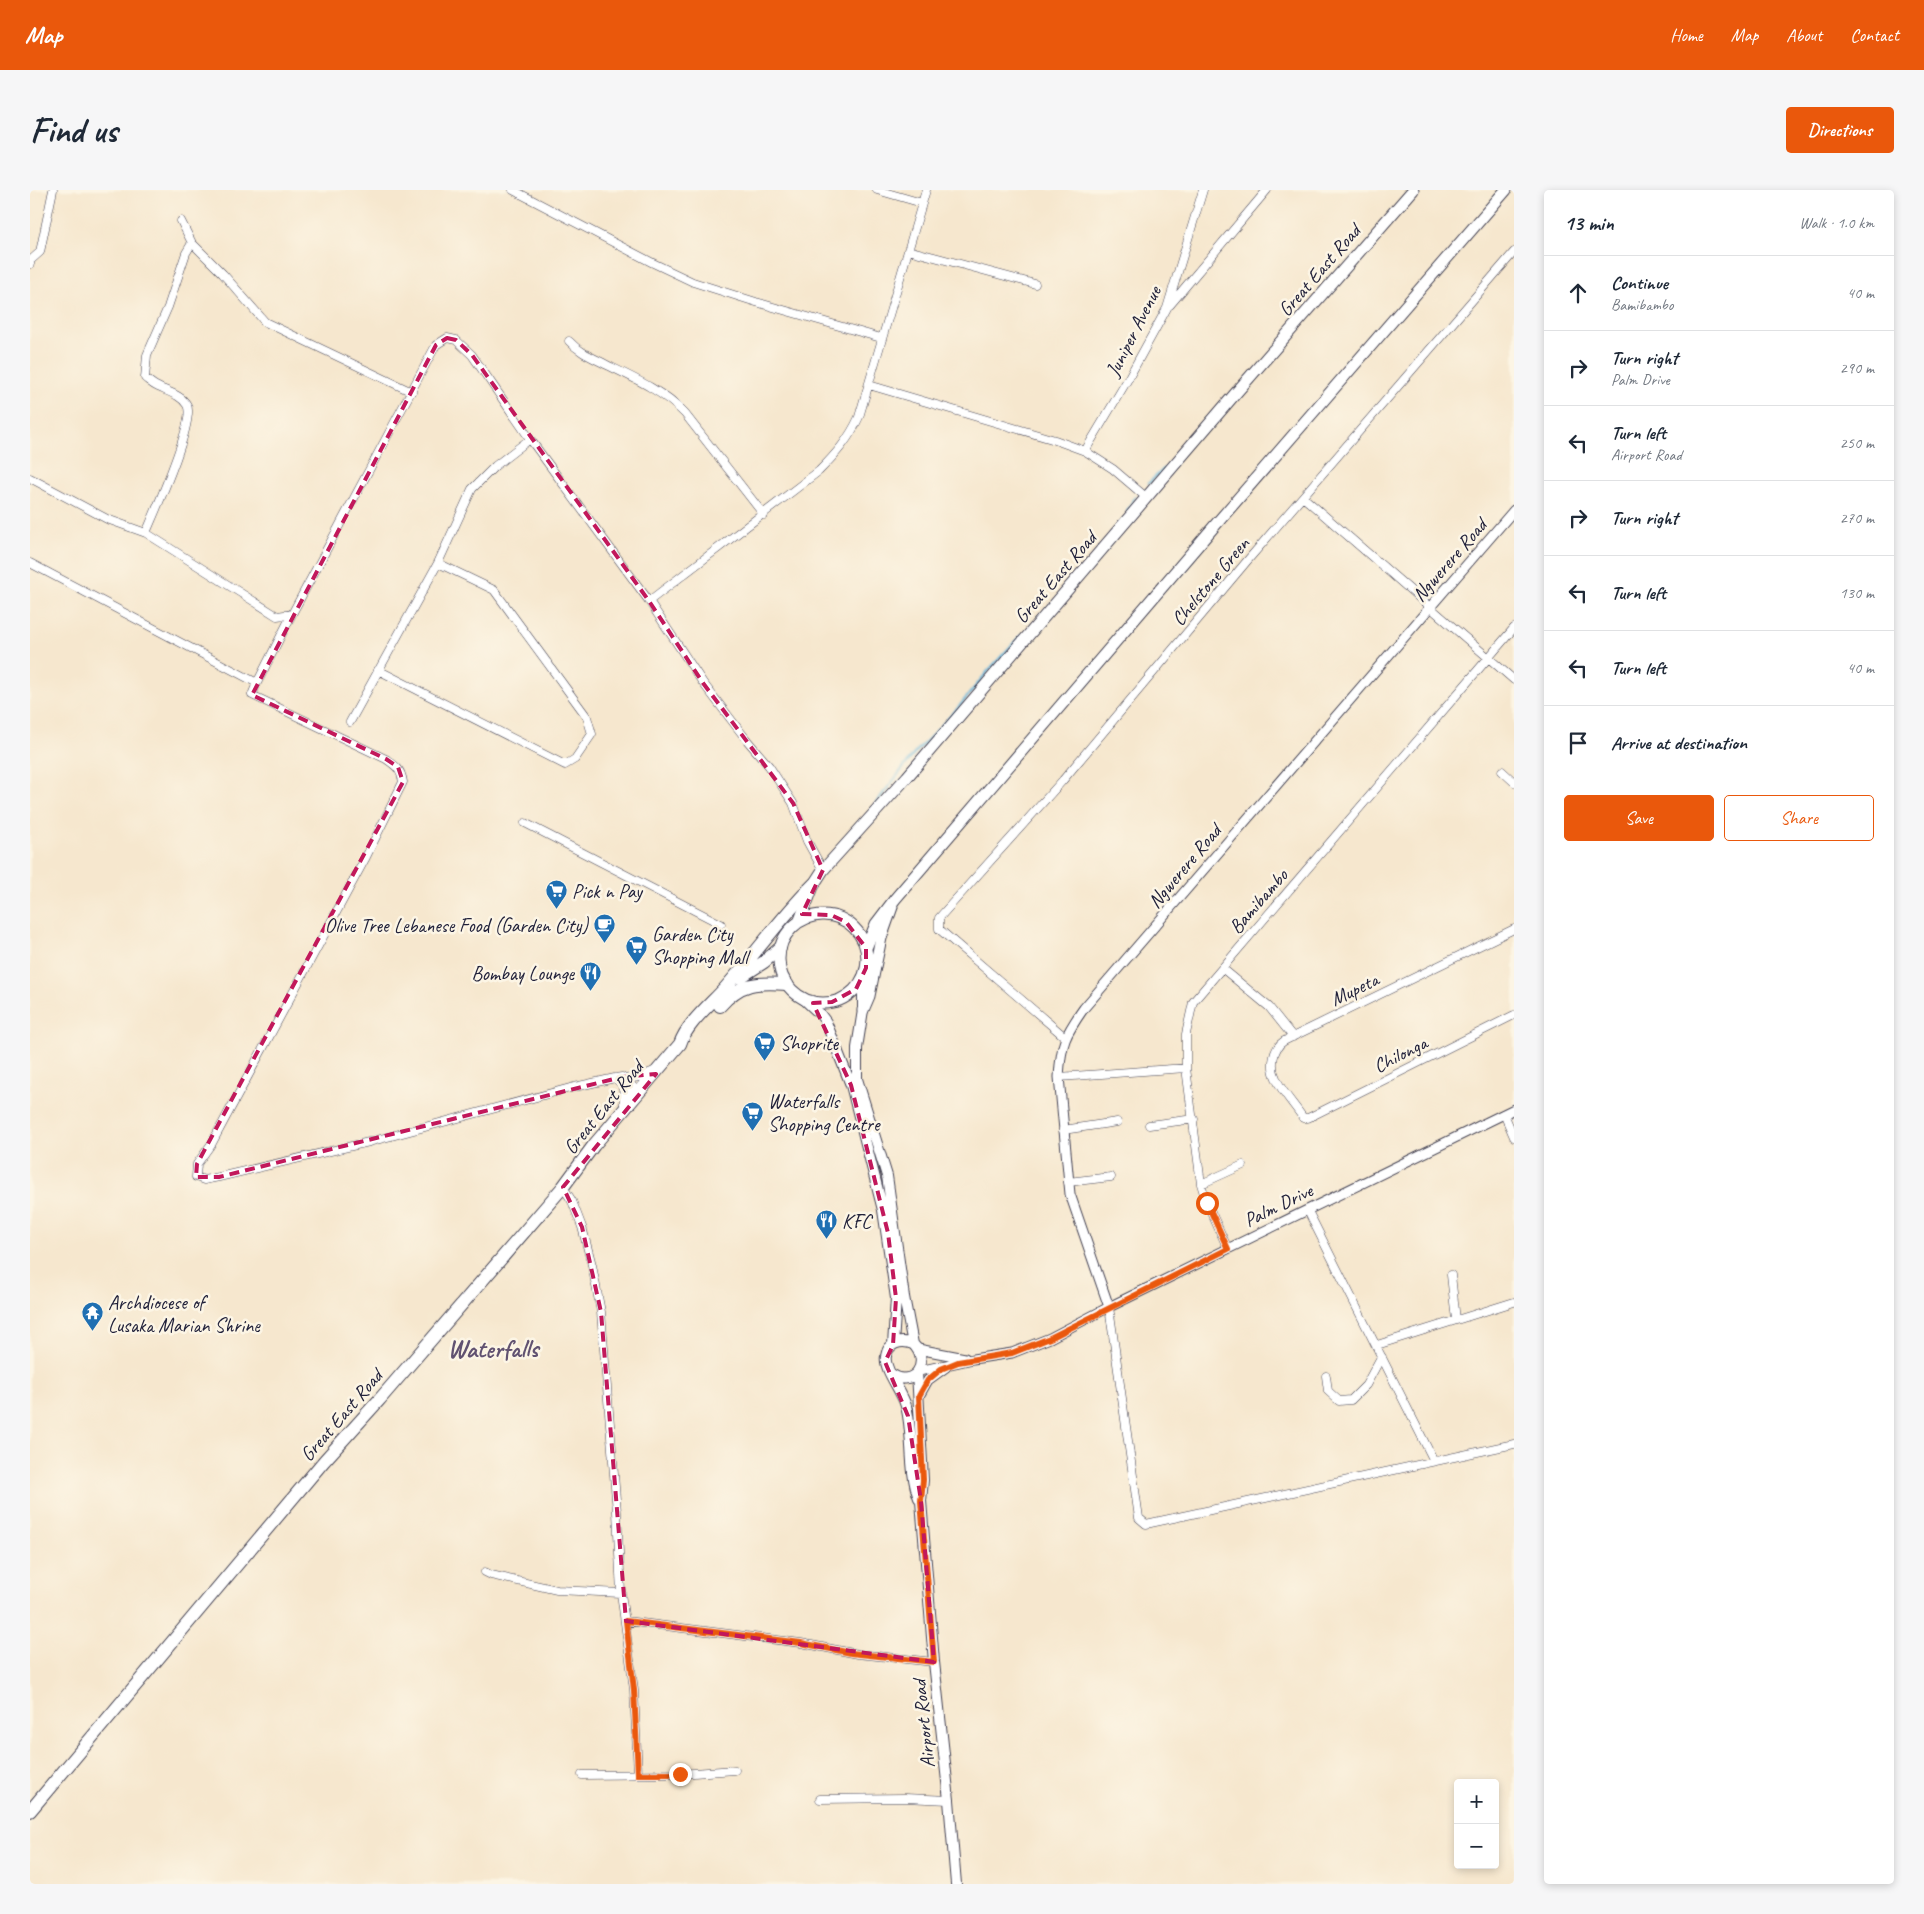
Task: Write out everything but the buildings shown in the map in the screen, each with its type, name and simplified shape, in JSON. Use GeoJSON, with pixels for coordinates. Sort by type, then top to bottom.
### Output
{"type":"FeatureCollection","features":[{"type":"Feature","properties":{"kind":"highway","name":"Great East Road"},"geometry":{"type":"LineString","coordinates":[[30,1811],[324,1461],[380,1400],[563,1187],[624,1109],[680,1044],[689,1028],[725,988],[775,926],[814,884]]}},
{"type":"Feature","properties":{"kind":"highway","name":"Great East Road"},"geometry":{"type":"LineString","coordinates":[[725,988],[764,962],[780,948]]}},
{"type":"Feature","properties":{"kind":"highway","name":"Great East Road"},"geometry":{"type":"LineString","coordinates":[[680,1044],[690,1038],[734,992],[755,983],[787,984]]}},
{"type":"Feature","properties":{"kind":"main road","name":"Great East Road"},"geometry":{"type":"LineString","coordinates":[[814,884],[823,870],[907,777],[1234,394],[1413,190]]}},
{"type":"Feature","properties":{"kind":"main road"},"geometry":{"type":"LineString","coordinates":[[866,948],[876,924],[895,899],[1223,516],[1506,190]]}},
{"type":"Feature","properties":{"kind":"main road"},"geometry":{"type":"LineString","coordinates":[[800,920],[814,884]]}},
{"type":"Feature","properties":{"kind":"main road"},"geometry":{"type":"LineString","coordinates":[[863,1010],[870,996],[882,938],[895,899]]}},
{"type":"Feature","properties":{"kind":"main road"},"geometry":{"type":"LineString","coordinates":[[893,1345],[896,1298],[883,1210],[851,1085],[826,1022],[820,1014],[787,984],[779,967],[780,948],[790,927],[800,920],[815,915],[831,915],[846,922],[858,933],[866,948],[867,958],[863,977],[863,1010],[857,1048],[857,1079],[887,1176],[904,1297],[916,1346],[922,1361],[918,1372],[911,1377],[903,1378],[892,1374],[886,1365],[885,1357],[887,1350],[900,1342],[916,1346]]}},
{"type":"Feature","properties":{"kind":"main road"},"geometry":{"type":"LineString","coordinates":[[804,999],[818,1003],[832,1002],[845,997],[856,989],[863,977]]}},
{"type":"Feature","properties":{"kind":"main road","name":"Airport Road"},"geometry":{"type":"LineString","coordinates":[[918,1372],[923,1480],[921,1501],[934,1662],[956,1884]]}},
{"type":"Feature","properties":{"kind":"main road","name":"Airport Road"},"geometry":{"type":"LineString","coordinates":[[892,1374],[906,1404],[914,1480],[921,1501]]}},
{"type":"Feature","properties":{"kind":"street"},"geometry":{"type":"LineString","coordinates":[[30,262],[40,252],[53,190]]}},
{"type":"Feature","properties":{"kind":"street"},"geometry":{"type":"LineString","coordinates":[[514,190],[693,282],[881,338]]}},
{"type":"Feature","properties":{"kind":"street"},"geometry":{"type":"LineString","coordinates":[[877,190],[922,203]]}},
{"type":"Feature","properties":{"kind":"street"},"geometry":{"type":"LineString","coordinates":[[649,601],[819,472],[842,448],[859,417],[926,190]]}},
{"type":"Feature","properties":{"kind":"street","name":"Juniper Avenue"},"geometry":{"type":"LineString","coordinates":[[1085,451],[1167,308],[1202,190]]}},
{"type":"Feature","properties":{"kind":"street"},"geometry":{"type":"LineString","coordinates":[[1167,308],[1267,190]]}},
{"type":"Feature","properties":{"kind":"street"},"geometry":{"type":"LineString","coordinates":[[181,221],[192,243],[223,274],[241,297],[265,322],[412,392]]}},
{"type":"Feature","properties":{"kind":"street"},"geometry":{"type":"LineString","coordinates":[[146,533],[181,446],[189,414],[189,408],[184,400],[145,378],[147,355],[168,307],[186,253],[192,243]]}},
{"type":"Feature","properties":{"kind":"street"},"geometry":{"type":"LineString","coordinates":[[908,250],[1035,284]]}},
{"type":"Feature","properties":{"kind":"street","name":"Chelstone Green"},"geometry":{"type":"LineString","coordinates":[[1065,1037],[942,932],[938,924],[943,913],[1063,780],[1514,252]]}},
{"type":"Feature","properties":{"kind":"street"},"geometry":{"type":"LineString","coordinates":[[657,1070],[640,1077],[570,1088],[369,1142],[219,1177],[204,1180],[196,1177],[197,1164],[212,1143],[366,856],[403,782],[398,767],[386,759],[252,695],[292,614],[436,345],[447,338],[456,340],[472,355],[530,439],[649,601],[703,683],[769,766],[793,803],[807,841],[823,870]]}},
{"type":"Feature","properties":{"kind":"street"},"geometry":{"type":"LineString","coordinates":[[569,341],[577,350],[636,379],[672,402],[685,414],[764,515]]}},
{"type":"Feature","properties":{"kind":"street"},"geometry":{"type":"LineString","coordinates":[[869,384],[1055,440],[1085,451],[1112,469],[1147,498]]}},
{"type":"Feature","properties":{"kind":"street"},"geometry":{"type":"LineString","coordinates":[[350,722],[438,563],[472,489],[495,466],[530,439]]}},
{"type":"Feature","properties":{"kind":"street"},"geometry":{"type":"LineString","coordinates":[[30,478],[107,519],[146,533],[277,616],[292,614]]}},
{"type":"Feature","properties":{"kind":"street"},"geometry":{"type":"LineString","coordinates":[[1303,497],[1514,680]]}},
{"type":"Feature","properties":{"kind":"street","name":"Ngwerere Road"},"geometry":{"type":"LineString","coordinates":[[1109,1307],[1073,1206],[1068,1182],[1059,1077],[1060,1059],[1065,1037],[1084,1008],[1514,510]]}},
{"type":"Feature","properties":{"kind":"street"},"geometry":{"type":"LineString","coordinates":[[30,563],[257,683]]}},
{"type":"Feature","properties":{"kind":"street"},"geometry":{"type":"LineString","coordinates":[[378,670],[566,765],[574,759],[592,734],[587,717],[494,590],[438,563]]}},
{"type":"Feature","properties":{"kind":"street","name":"Bamibambo"},"geometry":{"type":"LineString","coordinates":[[1228,1249],[1207,1203],[1201,1184],[1186,1068],[1186,1034],[1193,1002],[1514,628]]}},
{"type":"Feature","properties":{"kind":"street"},"geometry":{"type":"LineString","coordinates":[[1502,771],[1514,782]]}},
{"type":"Feature","properties":{"kind":"street"},"geometry":{"type":"LineString","coordinates":[[525,823],[721,924]]}},
{"type":"Feature","properties":{"kind":"street","name":"Mupeta"},"geometry":{"type":"LineString","coordinates":[[1301,1114],[1274,1075],[1278,1045],[1514,929]]}},
{"type":"Feature","properties":{"kind":"street"},"geometry":{"type":"LineString","coordinates":[[1222,968],[1269,1007],[1293,1037]]}},
{"type":"Feature","properties":{"kind":"street","name":"Chilonga"},"geometry":{"type":"LineString","coordinates":[[1301,1114],[1304,1118],[1308,1118],[1514,1015]]}},
{"type":"Feature","properties":{"kind":"street"},"geometry":{"type":"LineString","coordinates":[[1059,1077],[1186,1068]]}},
{"type":"Feature","properties":{"kind":"street"},"geometry":{"type":"LineString","coordinates":[[621,1080],[637,1094]]}},
{"type":"Feature","properties":{"kind":"street"},"geometry":{"type":"LineString","coordinates":[[621,1080],[624,1094],[624,1109]]}},
{"type":"Feature","properties":{"kind":"street","name":"Palm Drive"},"geometry":{"type":"LineString","coordinates":[[918,1372],[958,1362],[1012,1353],[1050,1338],[1109,1307],[1514,1109]]}},
{"type":"Feature","properties":{"kind":"street"},"geometry":{"type":"LineString","coordinates":[[1504,1114],[1514,1137]]}},
{"type":"Feature","properties":{"kind":"street"},"geometry":{"type":"LineString","coordinates":[[1149,1125],[1194,1119]]}},
{"type":"Feature","properties":{"kind":"street"},"geometry":{"type":"LineString","coordinates":[[1063,1130],[1117,1122]]}},
{"type":"Feature","properties":{"kind":"street"},"geometry":{"type":"LineString","coordinates":[[1201,1184],[1243,1165]]}},
{"type":"Feature","properties":{"kind":"street"},"geometry":{"type":"LineString","coordinates":[[1068,1182],[1111,1177]]}},
{"type":"Feature","properties":{"kind":"street"},"geometry":{"type":"LineString","coordinates":[[563,1187],[572,1201],[582,1227],[601,1312],[617,1512],[621,1593],[634,1690],[638,1774]]}},
{"type":"Feature","properties":{"kind":"street"},"geometry":{"type":"LineString","coordinates":[[1308,1211],[1434,1461]]}},
{"type":"Feature","properties":{"kind":"street"},"geometry":{"type":"LineString","coordinates":[[1451,1275],[1456,1320]]}},
{"type":"Feature","properties":{"kind":"street"},"geometry":{"type":"LineString","coordinates":[[1376,1345],[1514,1302]]}},
{"type":"Feature","properties":{"kind":"street"},"geometry":{"type":"LineString","coordinates":[[1109,1307],[1140,1518],[1146,1524],[1514,1444]]}},
{"type":"Feature","properties":{"kind":"street","name":"Palm Drive"},"geometry":{"type":"LineString","coordinates":[[916,1346],[954,1357],[973,1359]]}},
{"type":"Feature","properties":{"kind":"street"},"geometry":{"type":"LineString","coordinates":[[1326,1376],[1328,1390],[1339,1401],[1351,1400],[1366,1385],[1382,1357]]}},
{"type":"Feature","properties":{"kind":"street","name":"Palm Drive"},"geometry":{"type":"LineString","coordinates":[[919,1396],[928,1380],[941,1369],[958,1362]]}},
{"type":"Feature","properties":{"kind":"street"},"geometry":{"type":"LineString","coordinates":[[486,1572],[510,1580],[557,1590],[621,1593]]}},
{"type":"Feature","properties":{"kind":"street"},"geometry":{"type":"LineString","coordinates":[[626,1621],[801,1643],[851,1653],[934,1662]]}},
{"type":"Feature","properties":{"kind":"street"},"geometry":{"type":"LineString","coordinates":[[582,1776],[680,1774],[735,1770]]}},
{"type":"Feature","properties":{"kind":"street"},"geometry":{"type":"LineString","coordinates":[[820,1799],[905,1798],[949,1800]]}},
{"type":"Feature","properties":{"kind":"highlighted area"},"geometry":{"type":"Polygon","coordinates":[[[447,338],[456,340],[472,355],[649,601],[703,683],[793,803],[823,870],[802,914],[831,915],[846,922],[866,948],[866,968],[856,989],[832,1002],[813,1003],[851,1085],[888,1233],[896,1298],[893,1345],[885,1362],[908,1416],[921,1501],[934,1662],[626,1621],[601,1312],[582,1227],[563,1187],[656,1074],[622,1077],[219,1177],[196,1177],[197,1164],[403,782],[398,767],[386,759],[252,695],[436,345],[447,338]]]}},
{"type":"Feature","properties":{"kind":"waterway"},"geometry":{"type":"LineString","coordinates":[[1149,483],[1164,469]]}},
{"type":"Feature","properties":{"kind":"waterway"},"geometry":{"type":"LineString","coordinates":[[1127,511],[1135,497]]}},
{"type":"Feature","properties":{"kind":"waterway"},"geometry":{"type":"LineString","coordinates":[[876,803],[914,754],[958,708],[1021,635]]}},
{"type":"Feature","properties":{"kind":"place","name":"Pick n Pay"},"geometry":{"type":"Point","coordinates":[556,910]}},
{"type":"Feature","properties":{"kind":"place","name":"Olive Tree Lebanese Food (Garden City)"},"geometry":{"type":"Point","coordinates":[604,944]}},
{"type":"Feature","properties":{"kind":"place","name":"Garden City Shopping Mall"},"geometry":{"type":"Point","coordinates":[636,965]}},
{"type":"Feature","properties":{"kind":"place","name":"Bombay Lounge"},"geometry":{"type":"Point","coordinates":[590,992]}},
{"type":"Feature","properties":{"kind":"place","name":"Shoprite"},"geometry":{"type":"Point","coordinates":[764,1062]}},
{"type":"Feature","properties":{"kind":"place","name":"Waterfalls Shopping Centre"},"geometry":{"type":"Point","coordinates":[752,1132]}},
{"type":"Feature","properties":{"kind":"place","name":"KFC"},"geometry":{"type":"Point","coordinates":[826,1240]}},
{"type":"Feature","properties":{"kind":"place","name":"Archdiocese of Lusaka Marian Shrine"},"geometry":{"type":"Point","coordinates":[92,1332]}},
{"type":"Feature","properties":{"kind":"district","name":"Waterfalls"},"geometry":{"type":"Point","coordinates":[493,1348]}},
{"type":"Feature","properties":{"kind":"route"},"geometry":{"type":"LineString","coordinates":[[680,1774],[638,1774],[634,1690],[626,1621],[801,1643],[851,1653],[934,1662],[921,1501],[923,1480],[919,1396],[928,1380],[941,1369],[958,1362],[1012,1353],[1050,1338],[1228,1249],[1207,1203]]}}]}
